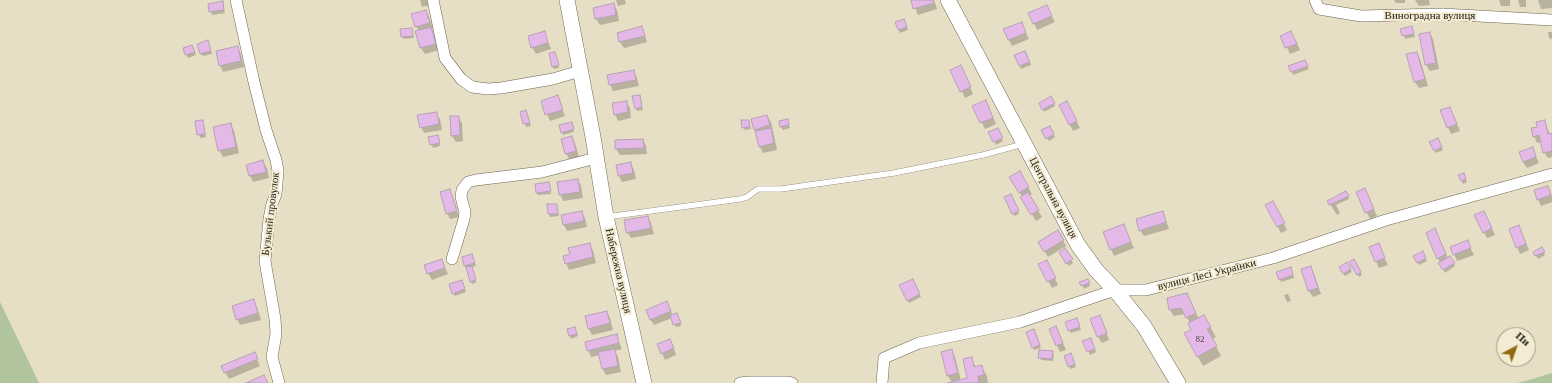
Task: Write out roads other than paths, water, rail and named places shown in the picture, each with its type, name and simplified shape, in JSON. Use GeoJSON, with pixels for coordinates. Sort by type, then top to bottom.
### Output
{"type":"FeatureCollection","features":[{"type":"Feature","properties":{"kind":"street","name":"Бузький провулок"},"geometry":{"type":"LineString","coordinates":[[236,0],[254,82],[278,171],[276,194],[269,219],[265,261],[275,319],[276,334],[272,357],[279,383]]}},
{"type":"Feature","properties":{"kind":"street"},"geometry":{"type":"LineString","coordinates":[[433,0],[445,58],[461,79],[472,87],[488,89],[501,88],[553,79],[580,71]]}},
{"type":"Feature","properties":{"kind":"street","name":"Набережна вулиця"},"geometry":{"type":"LineString","coordinates":[[567,0],[606,217],[644,383]]}},
{"type":"Feature","properties":{"kind":"street","name":"Центральна вулиця"},"geometry":{"type":"LineString","coordinates":[[948,0],[1078,245],[1096,270],[1115,290],[1144,326],[1178,383]]}},
{"type":"Feature","properties":{"kind":"street","name":"Виноградна вулиця"},"geometry":{"type":"LineString","coordinates":[[1315,0],[1319,9],[1361,16],[1442,14],[1552,20]]}},
{"type":"Feature","properties":{"kind":"street"},"geometry":{"type":"LineString","coordinates":[[452,259],[464,219],[465,212],[461,197],[462,190],[468,182],[542,172],[596,158]]}},
{"type":"Feature","properties":{"kind":"street","name":"вулиця Лесі Українки"},"geometry":{"type":"LineString","coordinates":[[882,383],[884,358],[918,343],[1020,322],[1115,290],[1146,290],[1273,258],[1386,220],[1552,174]]}},
{"type":"Feature","properties":{"kind":"street"},"geometry":{"type":"LineString","coordinates":[[740,383],[792,383]]}},
{"type":"Feature","properties":{"kind":"lane"},"geometry":{"type":"LineString","coordinates":[[606,217],[740,199],[747,197],[758,190],[781,189],[894,173],[983,155],[1024,143]]}}]}
